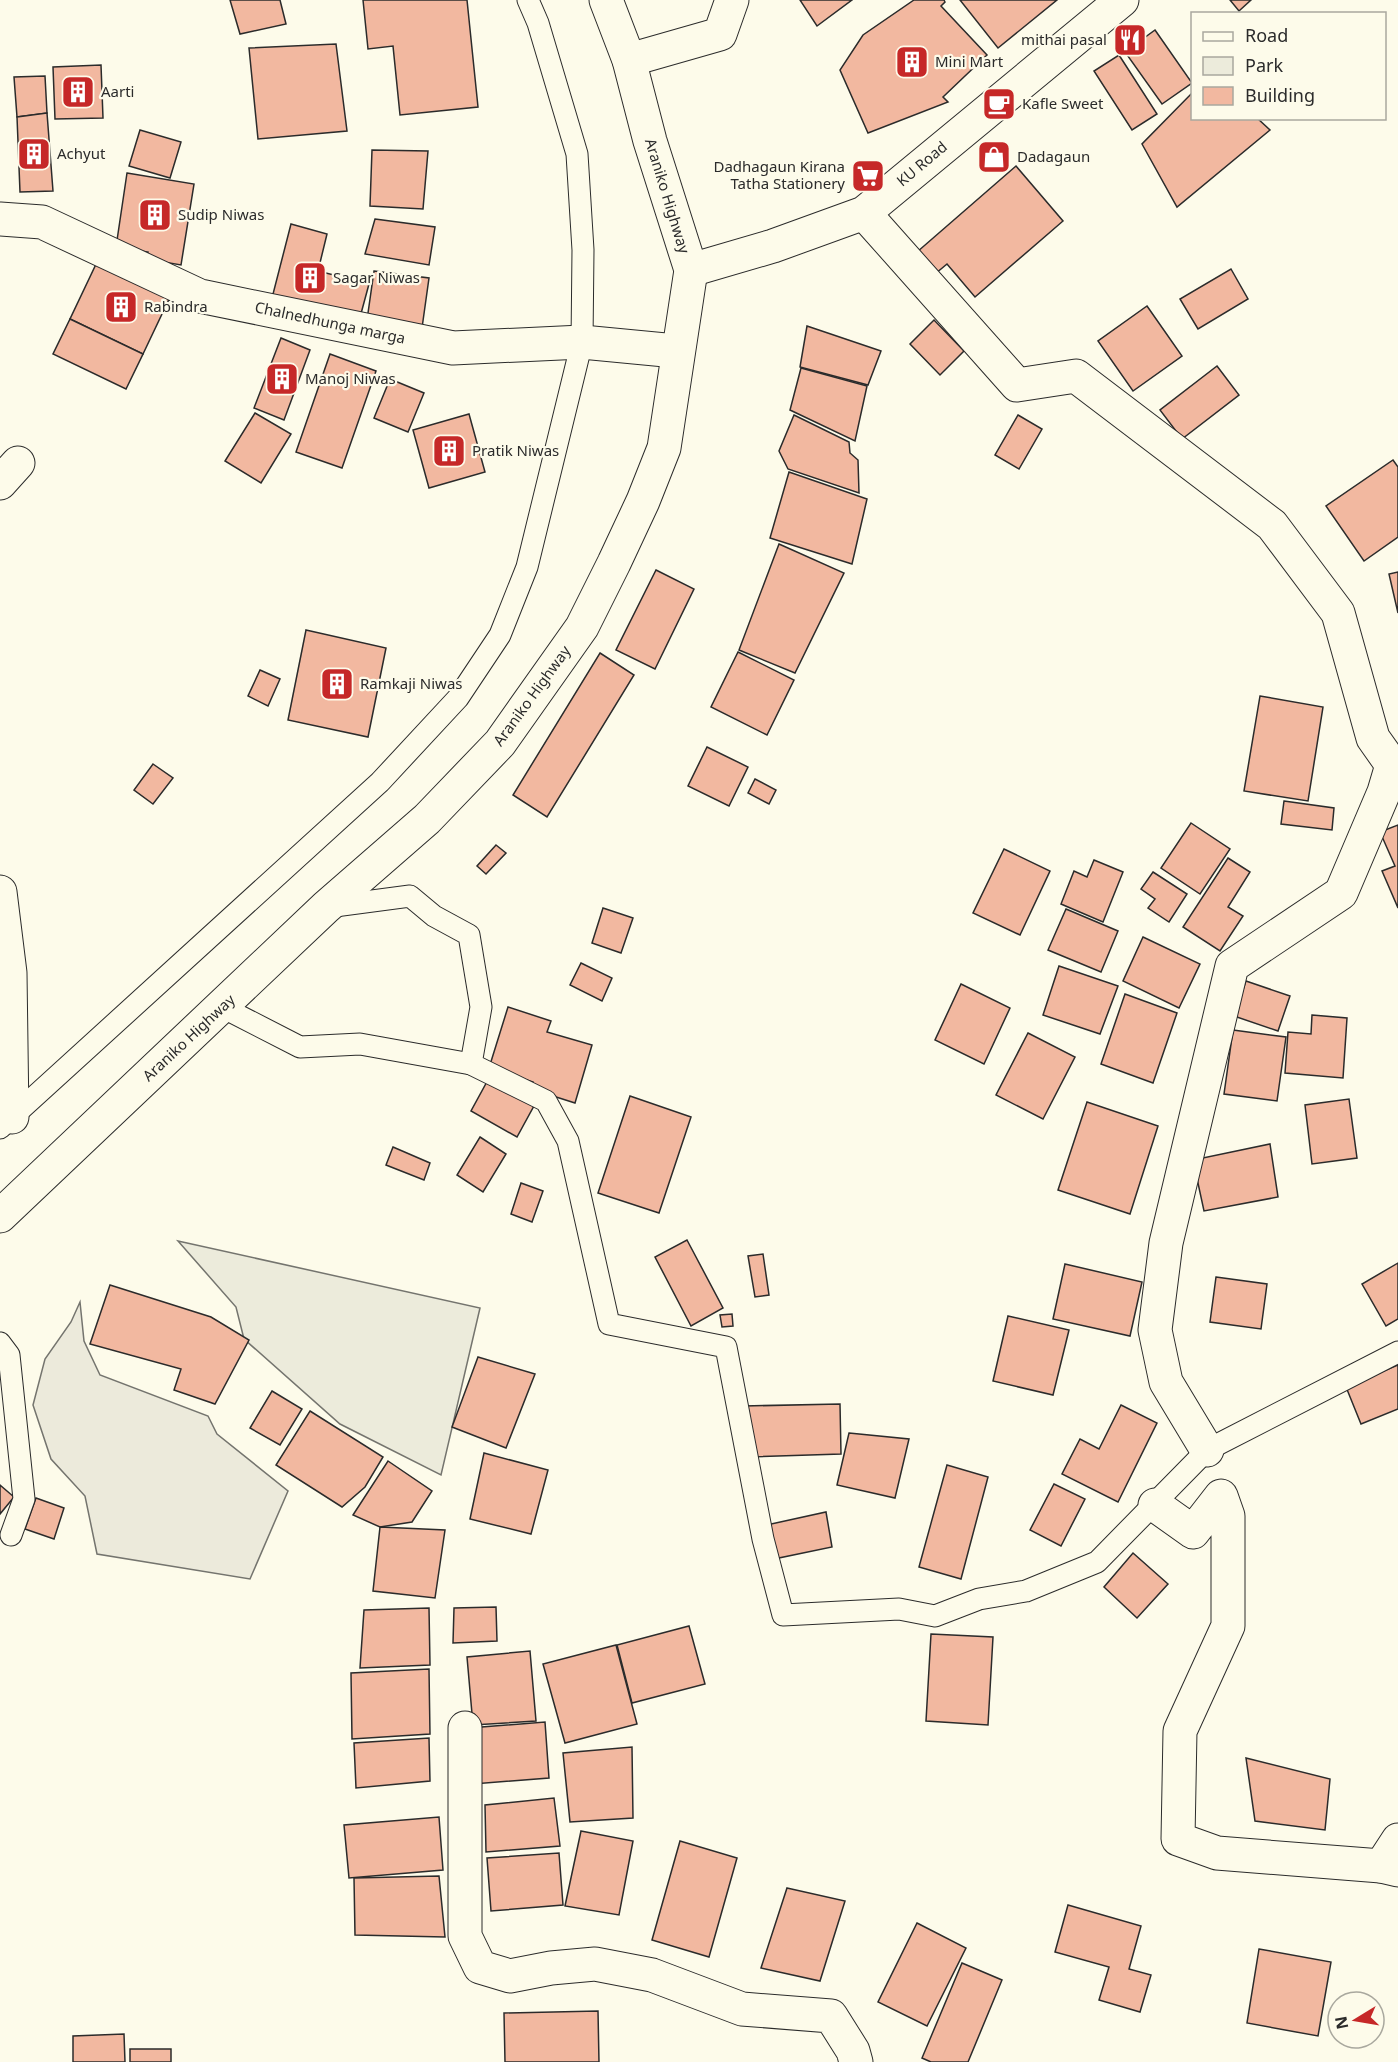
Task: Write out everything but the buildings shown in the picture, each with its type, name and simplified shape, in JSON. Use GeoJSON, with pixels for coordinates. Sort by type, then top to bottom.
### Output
{"type":"FeatureCollection","features":[{"type":"Feature","properties":{"kind":"main road","name":"Araniko Highway"},"geometry":{"type":"LineString","coordinates":[[0,1216],[326,907],[428,819],[500,743],[582,627],[643,501],[664,448],[676,351],[691,270],[650,141],[629,60],[606,0]]}},
{"type":"Feature","properties":{"kind":"main road"},"geometry":{"type":"LineString","coordinates":[[629,60],[720,34],[732,0]]}},
{"type":"Feature","properties":{"kind":"main road","name":"KU Road"},"geometry":{"type":"LineString","coordinates":[[691,270],[773,246],[864,213],[1122,0]]}},
{"type":"Feature","properties":{"kind":"main road"},"geometry":{"type":"LineString","coordinates":[[864,213],[1017,385],[1076,376],[1272,525],[1338,613],[1373,738],[1395,765],[1341,893],[1232,966],[1166,1243],[1155,1330],[1166,1382],[1207,1450]]}},
{"type":"Feature","properties":{"kind":"main road","name":"Chalnedhunga marga"},"geometry":{"type":"LineString","coordinates":[[0,219],[42,222],[201,296],[453,348],[582,342],[676,351]]}},
{"type":"Feature","properties":{"kind":"main road"},"geometry":{"type":"LineString","coordinates":[[0,892],[10,973],[6,1122]]}},
{"type":"Feature","properties":{"kind":"main road"},"geometry":{"type":"LineString","coordinates":[[1155,1505],[1193,1532],[1221,1496],[1228,1516],[1228,1626],[1180,1731],[1178,1839],[1218,1853],[1392,1859]]}},
{"type":"Feature","properties":{"kind":"main road"},"geometry":{"type":"LineString","coordinates":[[465,1728],[465,1936],[480,1967],[510,1976],[551,1968],[595,1964],[651,1976],[741,2008],[831,2016],[853,2051],[856,2062]]}},
{"type":"Feature","properties":{"kind":"lane"},"geometry":{"type":"LineString","coordinates":[[6,1122],[380,782],[458,698],[500,635],[527,567],[582,342],[583,250],[577,154],[538,22],[528,0]]}},
{"type":"Feature","properties":{"kind":"lane"},"geometry":{"type":"LineString","coordinates":[[326,907],[410,896],[434,916],[469,935],[481,1007],[471,1064]]}},
{"type":"Feature","properties":{"kind":"lane"},"geometry":{"type":"LineString","coordinates":[[222,1007],[300,1047],[360,1044],[471,1064],[546,1101],[568,1141],[609,1324],[726,1347],[763,1539],[783,1615],[899,1609],[935,1616],[979,1599],[1026,1591],[1097,1562],[1207,1450],[1398,1352]]}},
{"type":"Feature","properties":{"kind":"lane"},"geometry":{"type":"LineString","coordinates":[[0,1343],[9,1355],[24,1499],[11,1534]]}},
{"type":"Feature","properties":{"kind":"green space"},"geometry":{"type":"Polygon","coordinates":[[[178,1241],[480,1308],[441,1475],[340,1424],[244,1339],[236,1307],[178,1241]]]}},
{"type":"Feature","properties":{"kind":"shaded area"},"geometry":{"type":"Polygon","coordinates":[[[80,1302],[84,1341],[100,1375],[208,1416],[217,1434],[288,1491],[250,1579],[97,1554],[85,1496],[51,1459],[33,1405],[45,1359],[71,1322],[80,1302]]]}},
{"type":"Feature","properties":{"kind":"place","name":"mithai pasal"},"geometry":{"type":"Point","coordinates":[1130,40]}},
{"type":"Feature","properties":{"kind":"place","name":"Mini Mart"},"geometry":{"type":"Point","coordinates":[912,62]}},
{"type":"Feature","properties":{"kind":"place","name":"Aarti"},"geometry":{"type":"Point","coordinates":[78,92]}},
{"type":"Feature","properties":{"kind":"place","name":"Kafle Sweet"},"geometry":{"type":"Point","coordinates":[999,104]}},
{"type":"Feature","properties":{"kind":"place","name":"Achyut"},"geometry":{"type":"Point","coordinates":[34,154]}},
{"type":"Feature","properties":{"kind":"place","name":"Dadagaun"},"geometry":{"type":"Point","coordinates":[994,157]}},
{"type":"Feature","properties":{"kind":"place","name":"Dadhagaun Kirana Tatha Stationery"},"geometry":{"type":"Point","coordinates":[868,176]}},
{"type":"Feature","properties":{"kind":"place","name":"Sudip Niwas"},"geometry":{"type":"Point","coordinates":[155,215]}},
{"type":"Feature","properties":{"kind":"place","name":"Sagar Niwas"},"geometry":{"type":"Point","coordinates":[310,278]}},
{"type":"Feature","properties":{"kind":"place","name":"Rabindra"},"geometry":{"type":"Point","coordinates":[121,307]}},
{"type":"Feature","properties":{"kind":"place","name":"Manoj Niwas"},"geometry":{"type":"Point","coordinates":[282,379]}},
{"type":"Feature","properties":{"kind":"place","name":"Pratik Niwas"},"geometry":{"type":"Point","coordinates":[449,451]}},
{"type":"Feature","properties":{"kind":"place","name":"Ramkaji Niwas"},"geometry":{"type":"Point","coordinates":[337,684]}}]}
